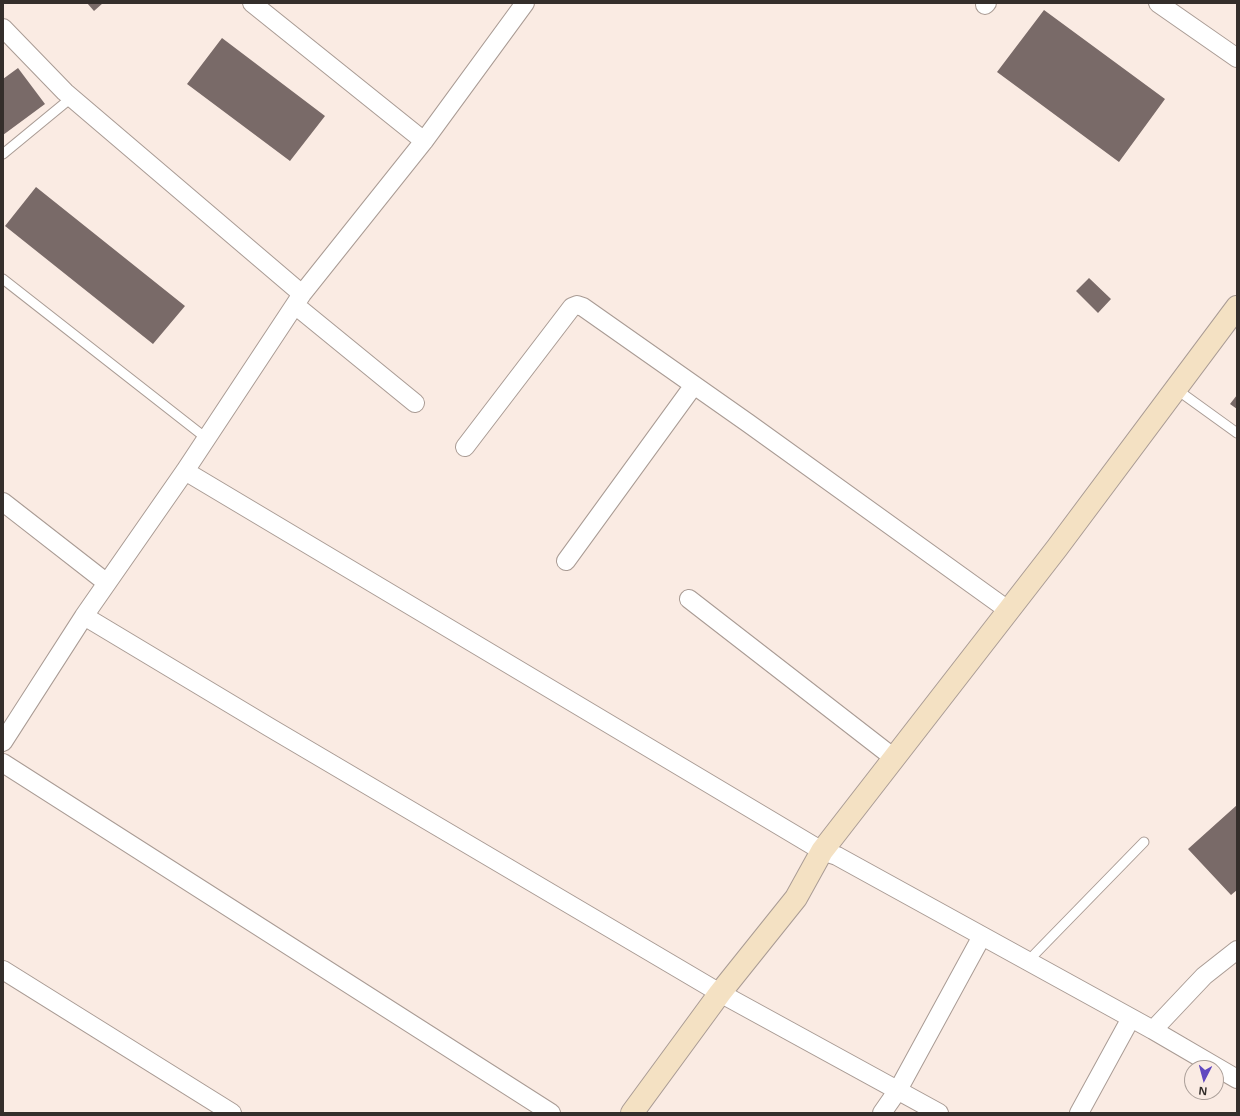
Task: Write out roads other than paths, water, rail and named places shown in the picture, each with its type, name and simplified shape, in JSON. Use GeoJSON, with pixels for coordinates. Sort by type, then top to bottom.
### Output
{"type":"FeatureCollection","features":[{"type":"Feature","properties":{"kind":"street"},"geometry":{"type":"LineString","coordinates":[[252,3],[424,141]]}},
{"type":"Feature","properties":{"kind":"street"},"geometry":{"type":"LineString","coordinates":[[5,735],[84,616],[185,471],[298,300],[424,141],[526,3]]}},
{"type":"Feature","properties":{"kind":"street"},"geometry":{"type":"LineString","coordinates":[[1158,3],[1237,58]]}},
{"type":"Feature","properties":{"kind":"street"},"geometry":{"type":"LineString","coordinates":[[3,28],[72,98],[415,403]]}},
{"type":"Feature","properties":{"kind":"street"},"geometry":{"type":"LineString","coordinates":[[465,447],[572,307],[578,305],[583,307],[748,423],[1008,610]]}},
{"type":"Feature","properties":{"kind":"street"},"geometry":{"type":"LineString","coordinates":[[632,1113],[720,993],[796,898],[822,851],[1057,548],[1237,307]]}},
{"type":"Feature","properties":{"kind":"street"},"geometry":{"type":"LineString","coordinates":[[566,561],[694,385]]}},
{"type":"Feature","properties":{"kind":"street"},"geometry":{"type":"LineString","coordinates":[[185,471],[822,851],[837,856],[1153,1030],[1237,1079]]}},
{"type":"Feature","properties":{"kind":"street"},"geometry":{"type":"LineString","coordinates":[[3,502],[107,583]]}},
{"type":"Feature","properties":{"kind":"street"},"geometry":{"type":"LineString","coordinates":[[689,599],[894,758]]}},
{"type":"Feature","properties":{"kind":"street"},"geometry":{"type":"LineString","coordinates":[[84,616],[720,993],[939,1113]]}},
{"type":"Feature","properties":{"kind":"street"},"geometry":{"type":"LineString","coordinates":[[3,763],[551,1113]]}},
{"type":"Feature","properties":{"kind":"street"},"geometry":{"type":"LineString","coordinates":[[882,1113],[898,1090],[982,936]]}},
{"type":"Feature","properties":{"kind":"street"},"geometry":{"type":"LineString","coordinates":[[1153,1030],[1204,976],[1237,950]]}},
{"type":"Feature","properties":{"kind":"street"},"geometry":{"type":"LineString","coordinates":[[3,970],[232,1113]]}},
{"type":"Feature","properties":{"kind":"street"},"geometry":{"type":"LineString","coordinates":[[1079,1113],[1131,1018]]}},
{"type":"Feature","properties":{"kind":"lane"},"geometry":{"type":"LineString","coordinates":[[3,154],[72,98]]}},
{"type":"Feature","properties":{"kind":"lane"},"geometry":{"type":"LineString","coordinates":[[3,279],[206,438]]}},
{"type":"Feature","properties":{"kind":"lane"},"geometry":{"type":"LineString","coordinates":[[1176,389],[1237,433]]}},
{"type":"Feature","properties":{"kind":"lane"},"geometry":{"type":"LineString","coordinates":[[1028,961],[1144,842]]}}]}
